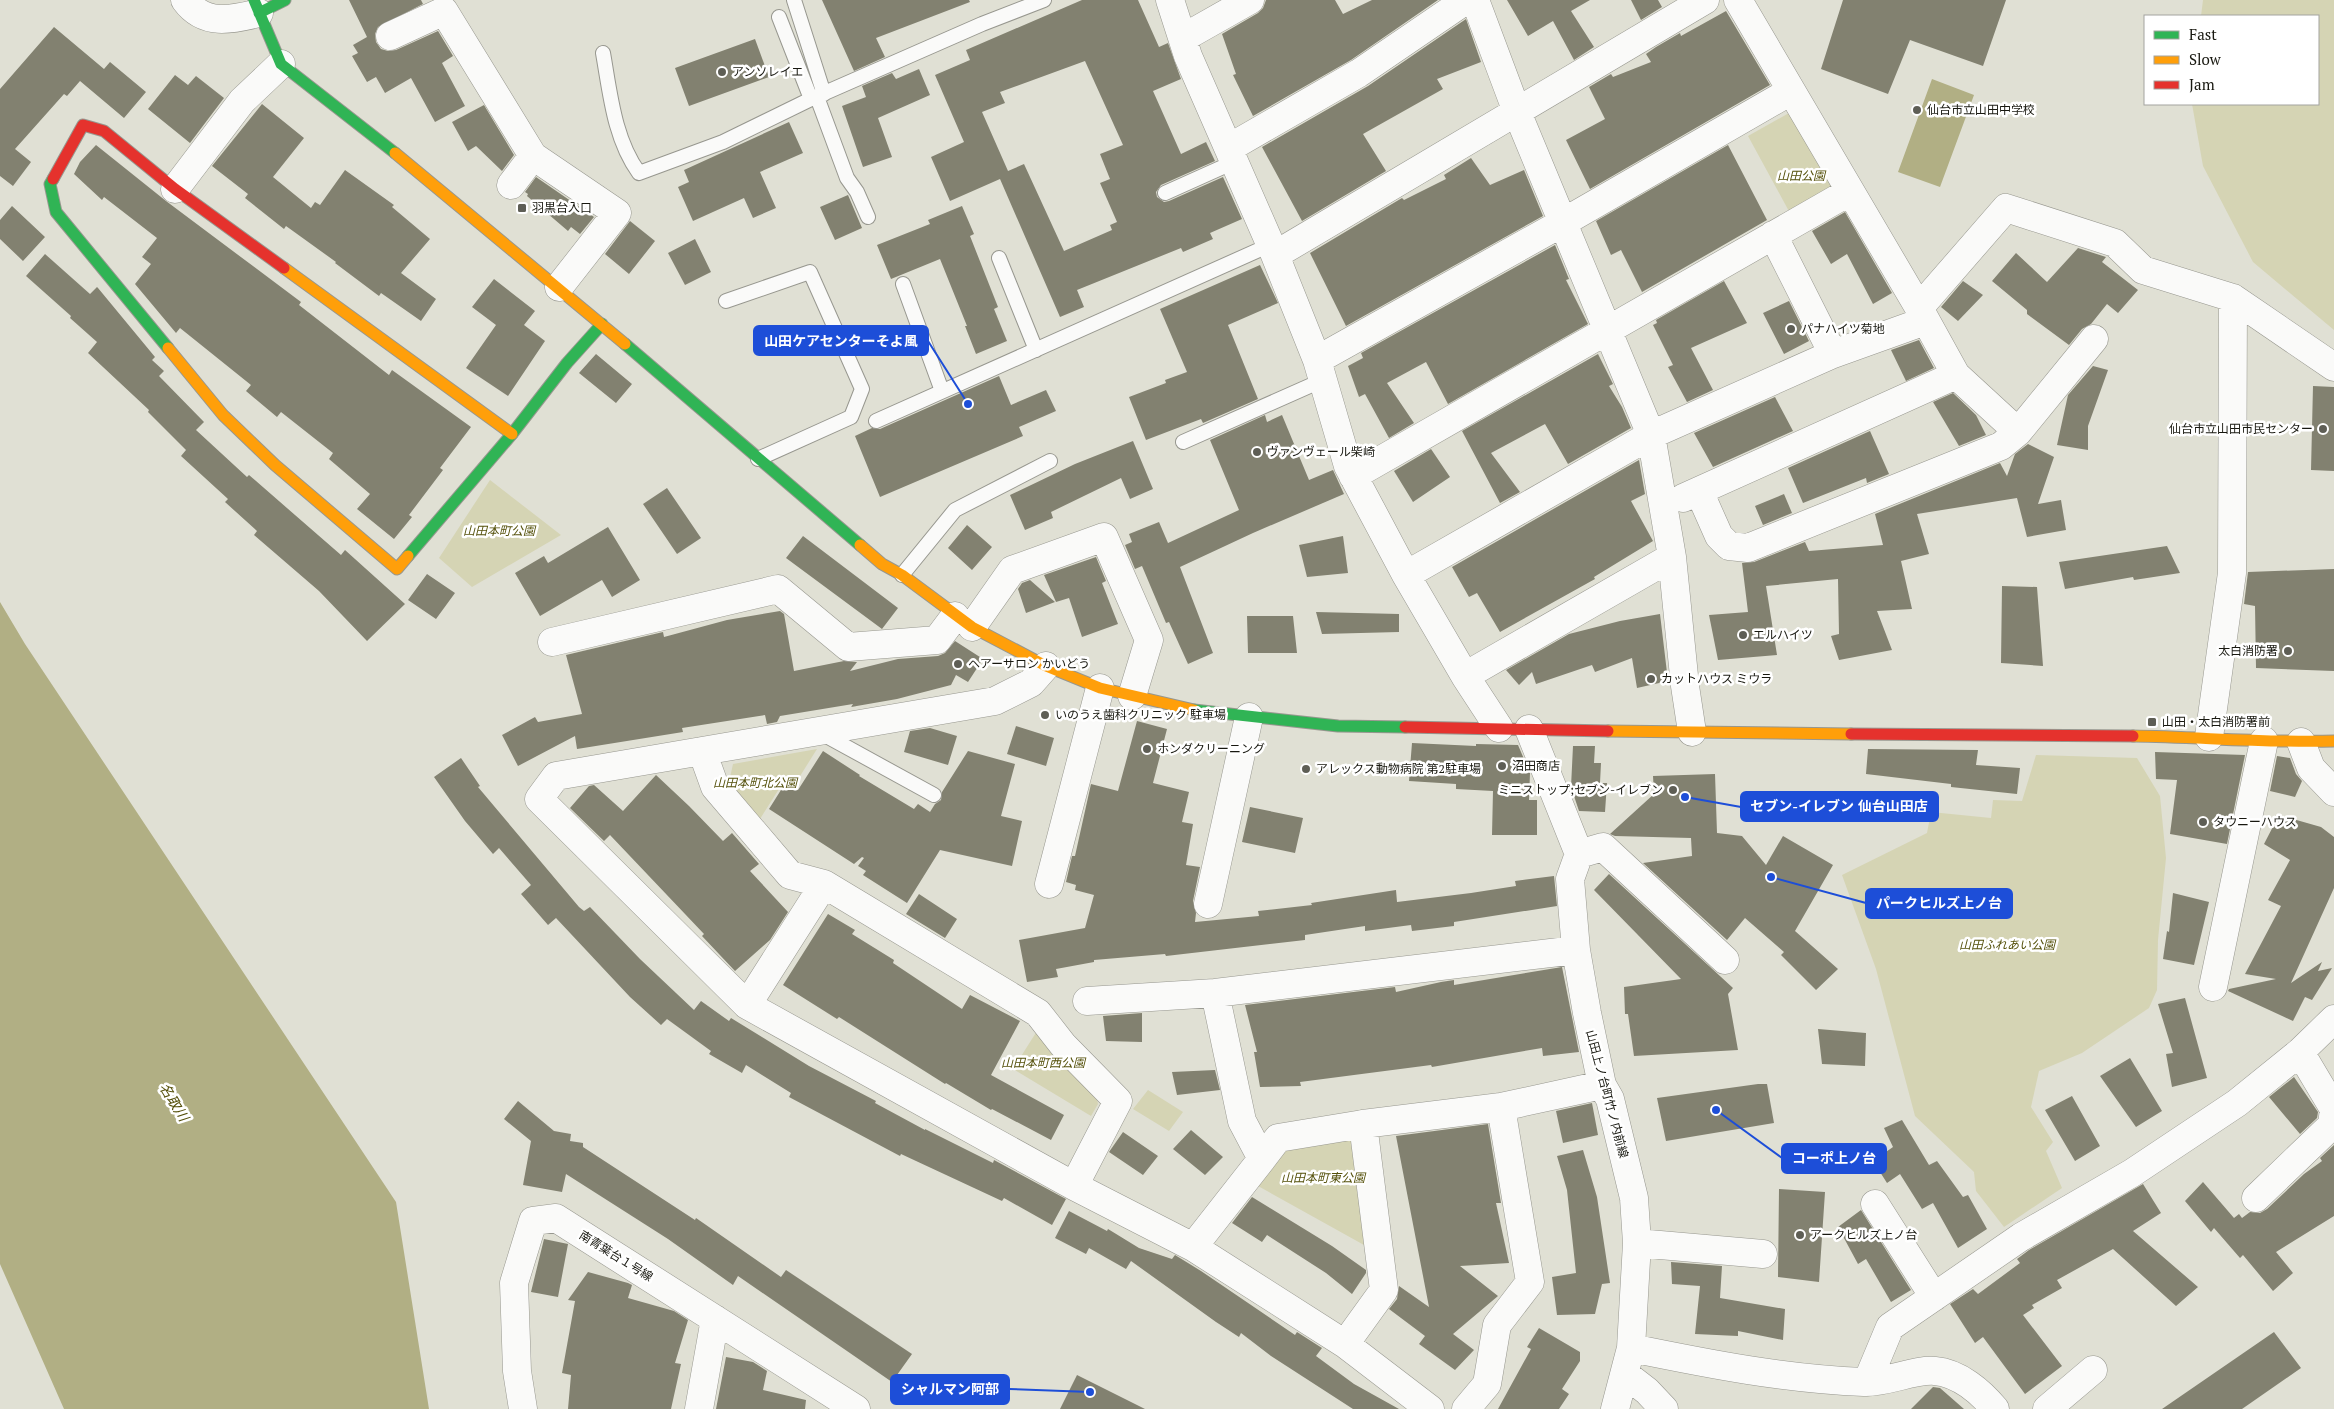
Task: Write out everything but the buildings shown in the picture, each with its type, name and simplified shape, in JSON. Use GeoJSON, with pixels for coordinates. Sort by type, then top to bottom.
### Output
{"type":"FeatureCollection","features":[{"type":"Feature","properties":{"kind":"street"},"geometry":{"type":"LineString","coordinates":[[185,0],[191,9],[202,16],[215,19],[233,19],[256,6],[285,0]]}},
{"type":"Feature","properties":{"kind":"street"},"geometry":{"type":"LineString","coordinates":[[1170,0],[1188,56],[1273,250],[1320,370],[1353,476],[1406,575],[1465,676],[1499,728]]}},
{"type":"Feature","properties":{"kind":"street"},"geometry":{"type":"LineString","coordinates":[[1183,38],[1250,0]]}},
{"type":"Feature","properties":{"kind":"street"},"geometry":{"type":"LineString","coordinates":[[1231,155],[1359,73],[1466,0]]}},
{"type":"Feature","properties":{"kind":"street"},"geometry":{"type":"LineString","coordinates":[[1474,0],[1562,223],[1651,435],[1672,557],[1684,686],[1692,732]]}},
{"type":"Feature","properties":{"kind":"street"},"geometry":{"type":"LineString","coordinates":[[1273,250],[1517,112],[1705,0]]}},
{"type":"Feature","properties":{"kind":"street"},"geometry":{"type":"LineString","coordinates":[[1738,0],[1956,374],[2018,432]]}},
{"type":"Feature","properties":{"kind":"street"},"geometry":{"type":"LineString","coordinates":[[256,6],[281,64],[396,154],[559,287],[882,564],[902,575],[964,622],[1046,666],[1100,688],[1186,709],[1338,726],[1692,732],[2209,737],[2264,741],[2334,741]]}},
{"type":"Feature","properties":{"kind":"street"},"geometry":{"type":"LineString","coordinates":[[390,36],[444,11],[532,156],[617,213],[559,287]]}},
{"type":"Feature","properties":{"kind":"street"},"geometry":{"type":"LineString","coordinates":[[176,189],[242,101],[281,64]]}},
{"type":"Feature","properties":{"kind":"street"},"geometry":{"type":"LineString","coordinates":[[1320,370],[1562,223],[1791,91]]}},
{"type":"Feature","properties":{"kind":"street"},"geometry":{"type":"LineString","coordinates":[[512,434],[176,189],[104,131],[83,125],[50,184],[56,212],[223,415],[275,465],[397,569],[512,434],[567,363],[602,324]]}},
{"type":"Feature","properties":{"kind":"street"},"geometry":{"type":"LineString","coordinates":[[511,185],[532,156]]}},
{"type":"Feature","properties":{"kind":"street"},"geometry":{"type":"LineString","coordinates":[[1353,476],[1849,192]]}},
{"type":"Feature","properties":{"kind":"street"},"geometry":{"type":"LineString","coordinates":[[1406,575],[1651,435],[1922,314],[2006,208],[2114,243],[2143,270],[2233,298],[2334,367]]}},
{"type":"Feature","properties":{"kind":"street"},"geometry":{"type":"LineString","coordinates":[[1773,235],[1833,354]]}},
{"type":"Feature","properties":{"kind":"street"},"geometry":{"type":"LineString","coordinates":[[2209,737],[2232,573],[2233,298]]}},
{"type":"Feature","properties":{"kind":"street"},"geometry":{"type":"LineString","coordinates":[[1699,491],[1719,536],[1729,546],[1748,548],[2001,446],[2018,432],[2094,339]]}},
{"type":"Feature","properties":{"kind":"street"},"geometry":{"type":"LineString","coordinates":[[1664,507],[1956,374]]}},
{"type":"Feature","properties":{"kind":"street"},"geometry":{"type":"LineString","coordinates":[[552,642],[778,589],[848,647],[937,640],[964,622],[1012,570],[1104,537],[1149,640],[1132,696]]}},
{"type":"Feature","properties":{"kind":"street"},"geometry":{"type":"LineString","coordinates":[[1465,676],[1672,557]]}},
{"type":"Feature","properties":{"kind":"street"},"geometry":{"type":"LineString","coordinates":[[1046,666],[1031,683],[995,701],[556,776],[539,800],[747,1005],[1074,1186],[1193,1247],[1345,1344],[1430,1409]]}},
{"type":"Feature","properties":{"kind":"street"},"geometry":{"type":"LineString","coordinates":[[1049,884],[1100,688]]}},
{"type":"Feature","properties":{"kind":"street"},"geometry":{"type":"LineString","coordinates":[[1208,904],[1249,717]]}},
{"type":"Feature","properties":{"kind":"street"},"geometry":{"type":"LineString","coordinates":[[1529,729],[1579,854],[1603,847],[1725,960]]}},
{"type":"Feature","properties":{"kind":"street"},"geometry":{"type":"LineString","coordinates":[[2213,987],[2264,741]]}},
{"type":"Feature","properties":{"kind":"street"},"geometry":{"type":"LineString","coordinates":[[2301,742],[2311,768],[2334,792]]}},
{"type":"Feature","properties":{"kind":"street"},"geometry":{"type":"LineString","coordinates":[[702,751],[715,787],[790,875],[824,884],[1038,1013],[1064,1045],[1118,1101],[1074,1186]]}},
{"type":"Feature","properties":{"kind":"street","name":"山田上ノ台町竹ノ内前線"},"geometry":{"type":"LineString","coordinates":[[1579,854],[1570,879],[1576,950],[1602,1085],[1610,1099],[1634,1198],[1637,1243],[1631,1348],[1615,1409]]}},
{"type":"Feature","properties":{"kind":"street"},"geometry":{"type":"LineString","coordinates":[[747,1005],[824,884]]}},
{"type":"Feature","properties":{"kind":"street"},"geometry":{"type":"LineString","coordinates":[[1087,1001],[1216,993],[1576,950]]}},
{"type":"Feature","properties":{"kind":"street"},"geometry":{"type":"LineString","coordinates":[[1216,993],[1242,1121],[1262,1160]]}},
{"type":"Feature","properties":{"kind":"street"},"geometry":{"type":"LineString","coordinates":[[1867,1382],[1890,1327],[2021,1237],[2132,1173],[2237,1103],[2300,1052],[2334,1019]]}},
{"type":"Feature","properties":{"kind":"street"},"geometry":{"type":"LineString","coordinates":[[2256,1198],[2332,1125],[2334,1109],[2300,1052]]}},
{"type":"Feature","properties":{"kind":"street"},"geometry":{"type":"LineString","coordinates":[[1193,1247],[1278,1138],[1363,1124],[1501,1107],[1602,1085]]}},
{"type":"Feature","properties":{"kind":"street"},"geometry":{"type":"LineString","coordinates":[[1466,1409],[1487,1384],[1497,1325],[1530,1282],[1501,1107]]}},
{"type":"Feature","properties":{"kind":"street"},"geometry":{"type":"LineString","coordinates":[[1345,1344],[1384,1290],[1363,1124]]}},
{"type":"Feature","properties":{"kind":"street"},"geometry":{"type":"LineString","coordinates":[[1875,1204],[1934,1297]]}},
{"type":"Feature","properties":{"kind":"street","name":"南青葉台１号線"},"geometry":{"type":"LineString","coordinates":[[523,1409],[517,1370],[514,1283],[533,1222],[556,1218],[856,1409]]}},
{"type":"Feature","properties":{"kind":"street"},"geometry":{"type":"LineString","coordinates":[[1637,1243],[1764,1254]]}},
{"type":"Feature","properties":{"kind":"street"},"geometry":{"type":"LineString","coordinates":[[699,1409],[715,1319]]}},
{"type":"Feature","properties":{"kind":"street"},"geometry":{"type":"LineString","coordinates":[[1631,1348],[1795,1378],[1867,1382],[1935,1371],[1960,1379],[1985,1397],[1995,1409]]}},
{"type":"Feature","properties":{"kind":"street"},"geometry":{"type":"LineString","coordinates":[[2047,1409],[2092,1370]]}},
{"type":"Feature","properties":{"kind":"street"},"geometry":{"type":"LineString","coordinates":[[1625,1374],[1647,1391],[1664,1409]]}},
{"type":"Feature","properties":{"kind":"lane"},"geometry":{"type":"LineString","coordinates":[[794,0],[817,97]]}},
{"type":"Feature","properties":{"kind":"lane"},"geometry":{"type":"LineString","coordinates":[[603,53],[615,118],[631,162],[639,172],[723,142],[817,97],[982,24],[1044,0]]}},
{"type":"Feature","properties":{"kind":"lane"},"geometry":{"type":"LineString","coordinates":[[780,17],[817,97],[847,178],[857,192],[868,217]]}},
{"type":"Feature","properties":{"kind":"lane"},"geometry":{"type":"LineString","coordinates":[[1165,193],[1231,155]]}},
{"type":"Feature","properties":{"kind":"lane"},"geometry":{"type":"LineString","coordinates":[[876,421],[1036,350],[1273,250]]}},
{"type":"Feature","properties":{"kind":"lane"},"geometry":{"type":"LineString","coordinates":[[999,258],[1036,350]]}},
{"type":"Feature","properties":{"kind":"lane"},"geometry":{"type":"LineString","coordinates":[[726,301],[810,272],[862,389],[851,417],[758,459]]}},
{"type":"Feature","properties":{"kind":"lane"},"geometry":{"type":"LineString","coordinates":[[903,284],[942,391]]}},
{"type":"Feature","properties":{"kind":"lane"},"geometry":{"type":"LineString","coordinates":[[1183,442],[1320,370]]}},
{"type":"Feature","properties":{"kind":"lane"},"geometry":{"type":"LineString","coordinates":[[902,575],[955,510],[1050,461]]}},
{"type":"Feature","properties":{"kind":"lane"},"geometry":{"type":"LineString","coordinates":[[819,732],[934,795]]}},
{"type":"Feature","properties":{"kind":"green space"},"geometry":{"type":"Polygon","coordinates":[[[2203,0],[2334,0],[2334,330],[2253,262],[2203,166],[2192,105],[2319,105],[2319,15],[2201,15],[2203,0]]]}},
{"type":"Feature","properties":{"kind":"green space","name":"山田公園"},"geometry":{"type":"Polygon","coordinates":[[[1796,109],[1840,189],[1791,215],[1748,136],[1796,109]]]}},
{"type":"Feature","properties":{"kind":"green space","name":"山田本町公園"},"geometry":{"type":"Polygon","coordinates":[[[490,480],[561,535],[472,587],[439,558],[490,480]]]}},
{"type":"Feature","properties":{"kind":"green space","name":"山田本町北公園"},"geometry":{"type":"Polygon","coordinates":[[[817,749],[797,781],[786,778],[760,819],[727,791],[733,764],[817,749]]]}},
{"type":"Feature","properties":{"kind":"green space","name":"山田ふれあい公園"},"geometry":{"type":"Polygon","coordinates":[[[2036,755],[2137,758],[2160,796],[2166,858],[2158,940],[2157,990],[2149,1008],[2082,1053],[2039,1071],[2031,1107],[2053,1142],[2046,1151],[2062,1188],[2004,1227],[1976,1191],[1974,1172],[1915,1116],[1876,969],[1842,875],[1927,833],[1931,812],[1991,818],[1993,800],[2022,801],[2036,755]]]}},
{"type":"Feature","properties":{"kind":"green space","name":"山田本町西公園"},"geometry":{"type":"Polygon","coordinates":[[[1037,1031],[1094,1083],[1098,1104],[1091,1116],[1013,1069],[1037,1031]]]}},
{"type":"Feature","properties":{"kind":"green space"},"geometry":{"type":"Polygon","coordinates":[[[1148,1090],[1183,1112],[1169,1131],[1133,1109],[1148,1090]]]}},
{"type":"Feature","properties":{"kind":"green space","name":"山田本町東公園"},"geometry":{"type":"Polygon","coordinates":[[[1357,1133],[1373,1250],[1258,1186],[1287,1142],[1357,1133]]]}},
{"type":"Feature","properties":{"kind":"water"},"geometry":{"type":"Polygon","coordinates":[[[1932,79],[1974,95],[1940,187],[1898,172],[1932,79]]]}},
{"type":"Feature","properties":{"kind":"water","name":"名取川"},"geometry":{"type":"Polygon","coordinates":[[[0,602],[25,644],[396,1202],[429,1409],[64,1409],[0,1264],[0,602]]]}},
{"type":"Feature","properties":{"kind":"traffic: fast"},"geometry":{"type":"LineString","coordinates":[[254,0],[281,64],[395,153]]}},
{"type":"Feature","properties":{"kind":"traffic: fast"},"geometry":{"type":"LineString","coordinates":[[259,13],[285,0]]}},
{"type":"Feature","properties":{"kind":"traffic: fast"},"geometry":{"type":"LineString","coordinates":[[53,179],[50,184],[56,212],[168,348]]}},
{"type":"Feature","properties":{"kind":"traffic: fast"},"geometry":{"type":"LineString","coordinates":[[408,556],[512,434],[567,363],[602,324]]}},
{"type":"Feature","properties":{"kind":"traffic: fast"},"geometry":{"type":"LineString","coordinates":[[625,344],[860,545]]}},
{"type":"Feature","properties":{"kind":"traffic: fast"},"geometry":{"type":"LineString","coordinates":[[1194,710],[1338,726],[1405,727]]}},
{"type":"Feature","properties":{"kind":"traffic: slow"},"geometry":{"type":"LineString","coordinates":[[395,153],[625,344]]}},
{"type":"Feature","properties":{"kind":"traffic: slow"},"geometry":{"type":"LineString","coordinates":[[284,268],[512,434]]}},
{"type":"Feature","properties":{"kind":"traffic: slow"},"geometry":{"type":"LineString","coordinates":[[168,348],[223,415],[275,465],[397,569],[408,556]]}},
{"type":"Feature","properties":{"kind":"traffic: slow"},"geometry":{"type":"LineString","coordinates":[[860,545],[882,564],[902,575],[972,627],[1046,666],[1100,688],[1194,710]]}},
{"type":"Feature","properties":{"kind":"traffic: slow"},"geometry":{"type":"LineString","coordinates":[[1608,731],[1851,734]]}},
{"type":"Feature","properties":{"kind":"traffic: slow"},"geometry":{"type":"LineString","coordinates":[[2133,736],[2334,741]]}},
{"type":"Feature","properties":{"kind":"traffic: jam"},"geometry":{"type":"LineString","coordinates":[[53,179],[83,125],[104,131],[175,189],[284,268]]}},
{"type":"Feature","properties":{"kind":"traffic: jam"},"geometry":{"type":"LineString","coordinates":[[1405,727],[1608,731]]}},
{"type":"Feature","properties":{"kind":"traffic: jam"},"geometry":{"type":"LineString","coordinates":[[1851,734],[2133,736]]}},
{"type":"Feature","properties":{"kind":"place","name":"アンソレイエ"},"geometry":{"type":"Point","coordinates":[722,72]}},
{"type":"Feature","properties":{"kind":"place","name":"仙台市立山田中学校"},"geometry":{"type":"Point","coordinates":[1917,110]}},
{"type":"Feature","properties":{"kind":"place","name":"羽黒台入口"},"geometry":{"type":"Point","coordinates":[522,208]}},
{"type":"Feature","properties":{"kind":"place","name":"パナハイツ菊地"},"geometry":{"type":"Point","coordinates":[1791,329]}},
{"type":"Feature","properties":{"kind":"place","name":"山田ケアセンターそよ風"},"geometry":{"type":"Point","coordinates":[968,404]}},
{"type":"Feature","properties":{"kind":"place","name":"仙台市立山田市民センター"},"geometry":{"type":"Point","coordinates":[2323,429]}},
{"type":"Feature","properties":{"kind":"place","name":"ヴァンヴェール柴崎"},"geometry":{"type":"Point","coordinates":[1257,452]}},
{"type":"Feature","properties":{"kind":"place","name":"エルハイツ"},"geometry":{"type":"Point","coordinates":[1743,635]}},
{"type":"Feature","properties":{"kind":"place","name":"太白消防署"},"geometry":{"type":"Point","coordinates":[2288,651]}},
{"type":"Feature","properties":{"kind":"place","name":"ヘアーサロン かいどう"},"geometry":{"type":"Point","coordinates":[958,664]}},
{"type":"Feature","properties":{"kind":"place","name":"カットハウス ミウラ"},"geometry":{"type":"Point","coordinates":[1651,679]}},
{"type":"Feature","properties":{"kind":"place","name":"いのうえ歯科クリニック 駐車場"},"geometry":{"type":"Point","coordinates":[1045,715]}},
{"type":"Feature","properties":{"kind":"place","name":"山田・太白消防署前"},"geometry":{"type":"Point","coordinates":[2152,722]}},
{"type":"Feature","properties":{"kind":"place","name":"ホンダクリーニング"},"geometry":{"type":"Point","coordinates":[1147,749]}},
{"type":"Feature","properties":{"kind":"place","name":"沼田商店"},"geometry":{"type":"Point","coordinates":[1502,766]}},
{"type":"Feature","properties":{"kind":"place","name":"アレックス動物病院 第2駐車場"},"geometry":{"type":"Point","coordinates":[1306,769]}},
{"type":"Feature","properties":{"kind":"place","name":"ミニストップ;セブン-イレブン"},"geometry":{"type":"Point","coordinates":[1673,790]}},
{"type":"Feature","properties":{"kind":"place","name":"セブン-イレブン 仙台山田店"},"geometry":{"type":"Point","coordinates":[1685,797]}},
{"type":"Feature","properties":{"kind":"place","name":"タウニーハウス"},"geometry":{"type":"Point","coordinates":[2203,822]}},
{"type":"Feature","properties":{"kind":"place","name":"パークヒルズ上ノ台"},"geometry":{"type":"Point","coordinates":[1771,877]}},
{"type":"Feature","properties":{"kind":"place","name":"コーポ上ノ台"},"geometry":{"type":"Point","coordinates":[1716,1110]}},
{"type":"Feature","properties":{"kind":"place","name":"アークヒルズ上ノ台"},"geometry":{"type":"Point","coordinates":[1800,1235]}},
{"type":"Feature","properties":{"kind":"place","name":"シャルマン阿部"},"geometry":{"type":"Point","coordinates":[1090,1392]}}]}
